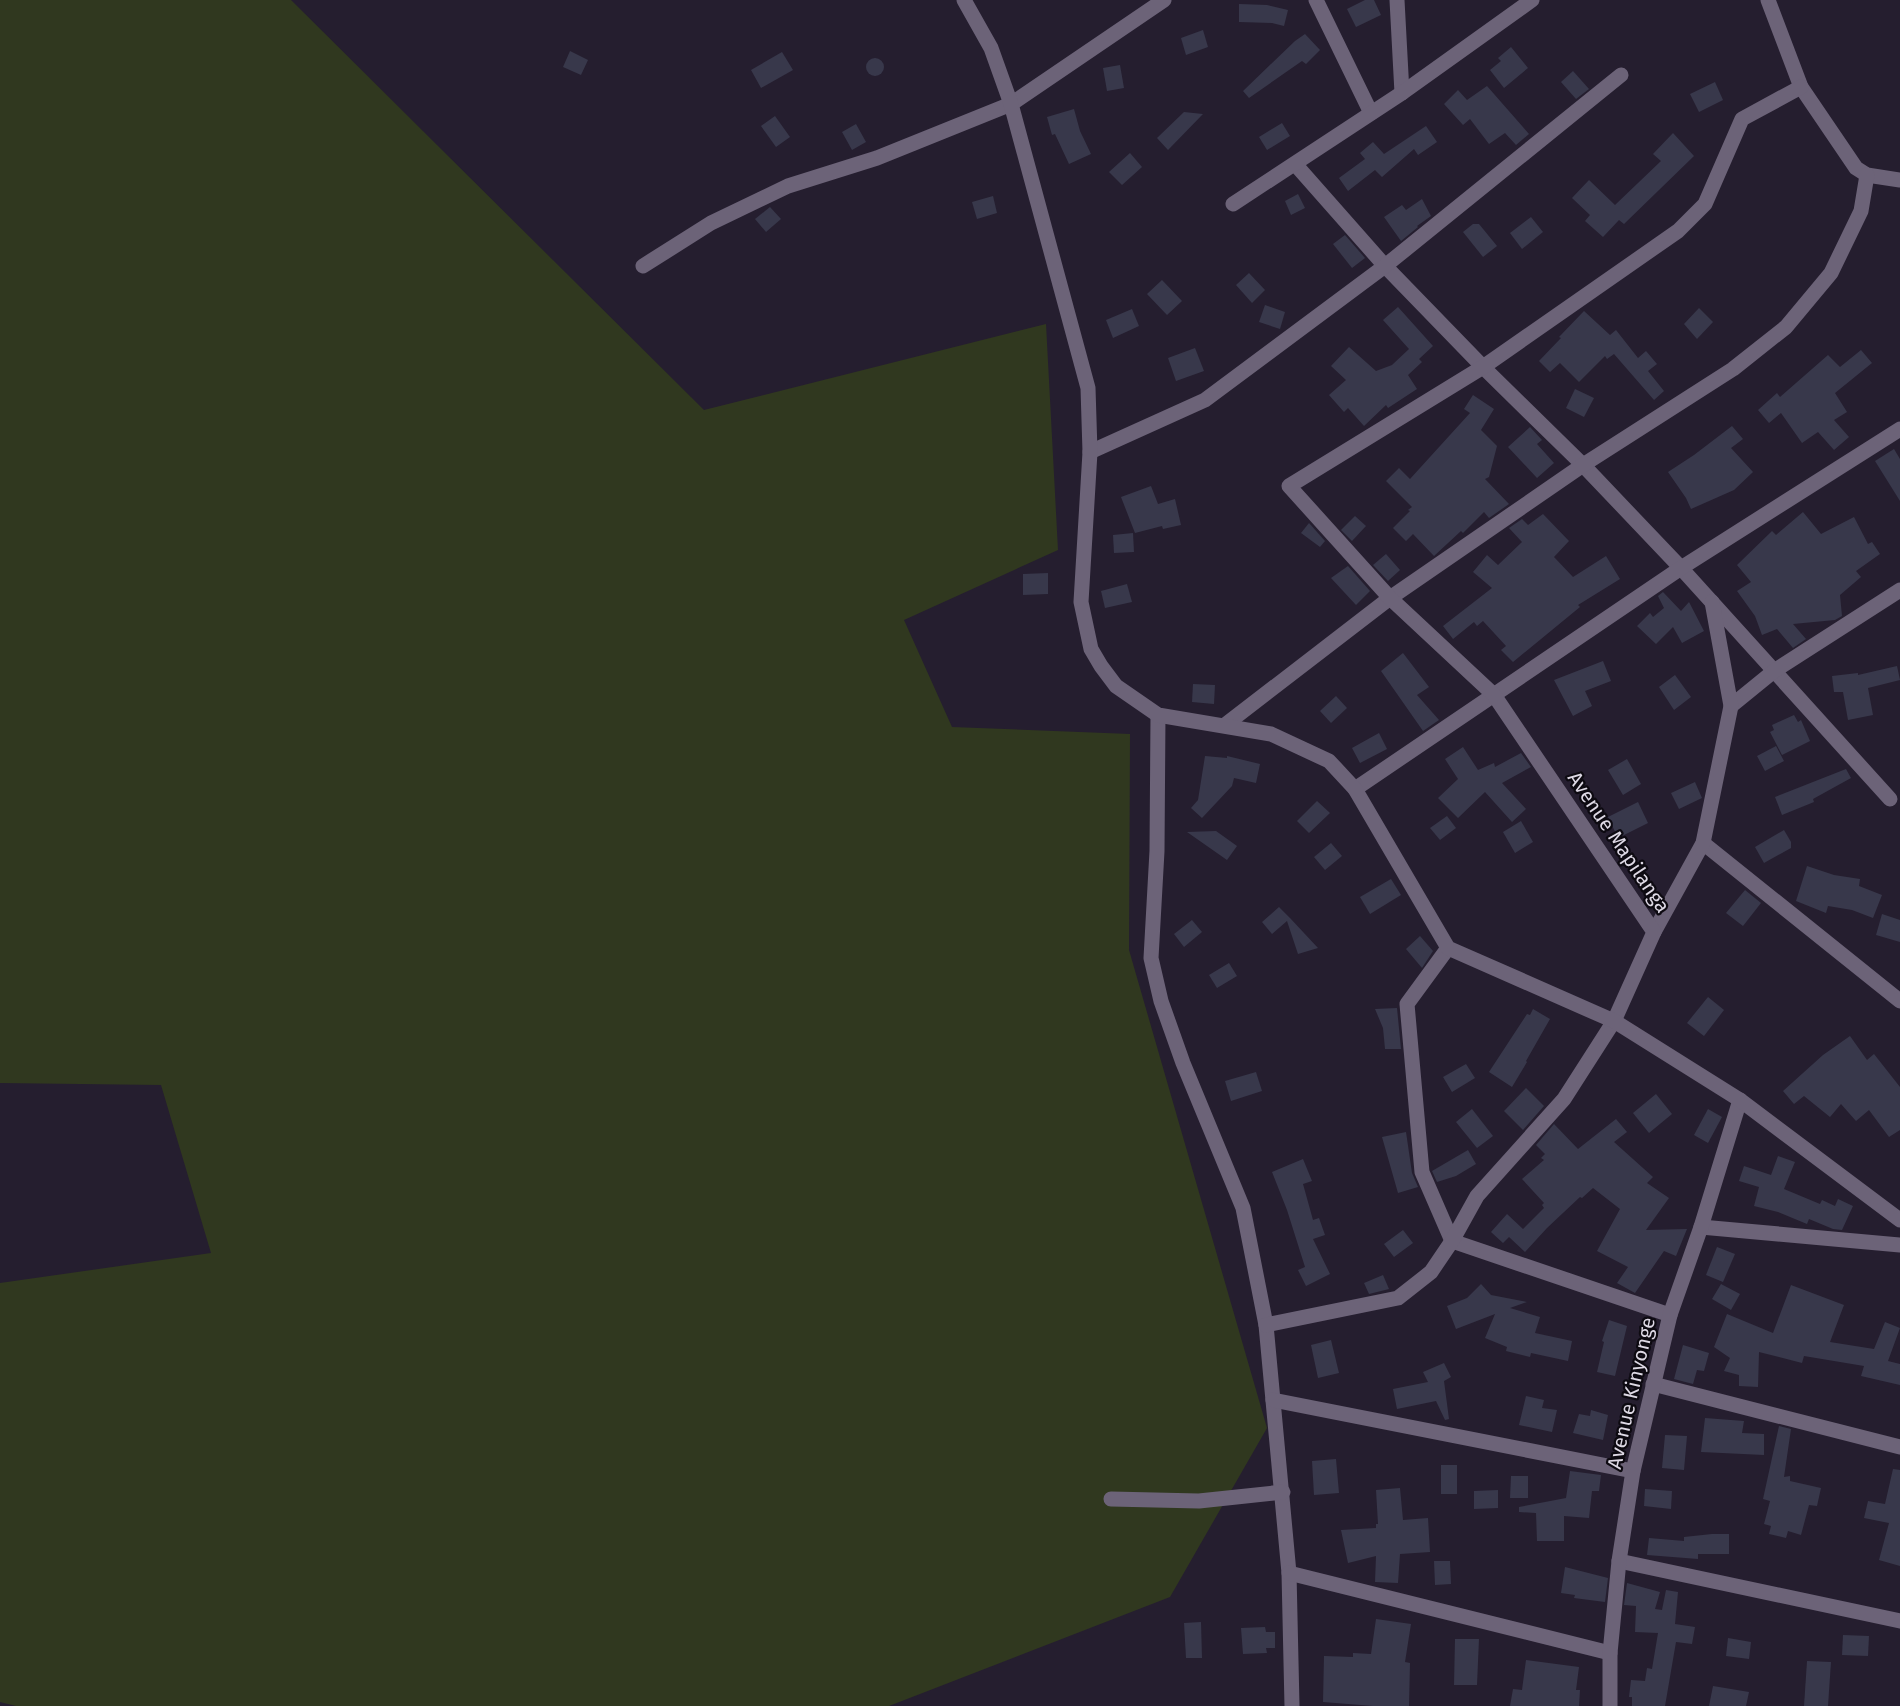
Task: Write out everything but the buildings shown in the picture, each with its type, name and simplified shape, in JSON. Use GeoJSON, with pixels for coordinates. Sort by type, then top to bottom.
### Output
{"type":"FeatureCollection","features":[{"type":"Feature","properties":{"kind":"street"},"geometry":{"type":"LineString","coordinates":[[964,0],[991,48],[1011,104],[1088,388],[1090,452],[1081,602],[1090,649],[1116,686],[1158,715],[1271,734],[1329,761],[1355,789],[1448,948],[1614,1021],[1740,1100],[1900,1220]]}},
{"type":"Feature","properties":{"kind":"street"},"geometry":{"type":"LineString","coordinates":[[643,266],[711,223],[788,186],[877,158],[1011,104],[1164,0]]}},
{"type":"Feature","properties":{"kind":"street"},"geometry":{"type":"LineString","coordinates":[[1316,0],[1371,113]]}},
{"type":"Feature","properties":{"kind":"street"},"geometry":{"type":"LineString","coordinates":[[1397,0],[1402,93]]}},
{"type":"Feature","properties":{"kind":"street"},"geometry":{"type":"LineString","coordinates":[[1233,204],[1402,93],[1532,0]]}},
{"type":"Feature","properties":{"kind":"street"},"geometry":{"type":"LineString","coordinates":[[1768,0],[1801,87],[1856,168],[1867,175],[1900,180]]}},
{"type":"Feature","properties":{"kind":"street"},"geometry":{"type":"LineString","coordinates":[[1090,452],[1205,400],[1385,266],[1621,75]]}},
{"type":"Feature","properties":{"kind":"street"},"geometry":{"type":"LineString","coordinates":[[1483,367],[1678,231],[1705,204],[1742,119],[1801,87]]}},
{"type":"Feature","properties":{"kind":"street"},"geometry":{"type":"LineString","coordinates":[[1295,164],[1385,266],[1583,465],[1681,568],[1890,799]]}},
{"type":"Feature","properties":{"kind":"street"},"geometry":{"type":"LineString","coordinates":[[1225,725],[1390,598],[1583,465],[1733,369],[1786,327],[1831,273],[1861,211],[1867,175]]}},
{"type":"Feature","properties":{"kind":"street","name":"Avenue Mapilanga"},"geometry":{"type":"LineString","coordinates":[[1266,1325],[1398,1298],[1431,1272],[1452,1241],[1477,1196],[1564,1099],[1614,1021],[1654,932],[1494,695],[1390,598],[1289,486],[1483,367]]}},
{"type":"Feature","properties":{"kind":"street"},"geometry":{"type":"LineString","coordinates":[[1355,789],[1681,568],[1900,429]]}},
{"type":"Feature","properties":{"kind":"street"},"geometry":{"type":"LineString","coordinates":[[1731,706],[1774,671],[1900,590]]}},
{"type":"Feature","properties":{"kind":"street"},"geometry":{"type":"LineString","coordinates":[[1654,932],[1703,843],[1731,706],[1712,602]]}},
{"type":"Feature","properties":{"kind":"street"},"geometry":{"type":"LineString","coordinates":[[1158,715],[1157,851],[1151,958],[1161,1001],[1183,1063],[1243,1208],[1266,1325],[1290,1574],[1292,1706]]}},
{"type":"Feature","properties":{"kind":"street"},"geometry":{"type":"LineString","coordinates":[[1703,843],[1900,1002]]}},
{"type":"Feature","properties":{"kind":"street"},"geometry":{"type":"LineString","coordinates":[[1448,948],[1407,1004],[1422,1172],[1452,1241],[1670,1316]]}},
{"type":"Feature","properties":{"kind":"street","name":"Avenue Kinyonge"},"geometry":{"type":"LineString","coordinates":[[1610,1706],[1610,1653],[1619,1561],[1633,1471],[1670,1316],[1701,1227],[1740,1100]]}},
{"type":"Feature","properties":{"kind":"street"},"geometry":{"type":"LineString","coordinates":[[1701,1227],[1900,1245]]}},
{"type":"Feature","properties":{"kind":"street"},"geometry":{"type":"LineString","coordinates":[[1653,1384],[1900,1447]]}},
{"type":"Feature","properties":{"kind":"street"},"geometry":{"type":"LineString","coordinates":[[1273,1400],[1633,1471]]}},
{"type":"Feature","properties":{"kind":"street"},"geometry":{"type":"LineString","coordinates":[[1111,1499],[1199,1501],[1283,1492]]}},
{"type":"Feature","properties":{"kind":"street"},"geometry":{"type":"LineString","coordinates":[[1619,1561],[1900,1621]]}},
{"type":"Feature","properties":{"kind":"street"},"geometry":{"type":"LineString","coordinates":[[1290,1574],[1610,1653]]}},
{"type":"Feature","properties":{"kind":"green space"},"geometry":{"type":"Polygon","coordinates":[[[0,0],[291,0],[704,410],[1046,324],[1058,550],[904,620],[952,727],[1130,734],[1129,950],[1267,1428],[1170,1597],[889,1706],[16,1706],[0,1702],[0,1283],[211,1253],[161,1085],[0,1083],[0,0]]]}}]}
